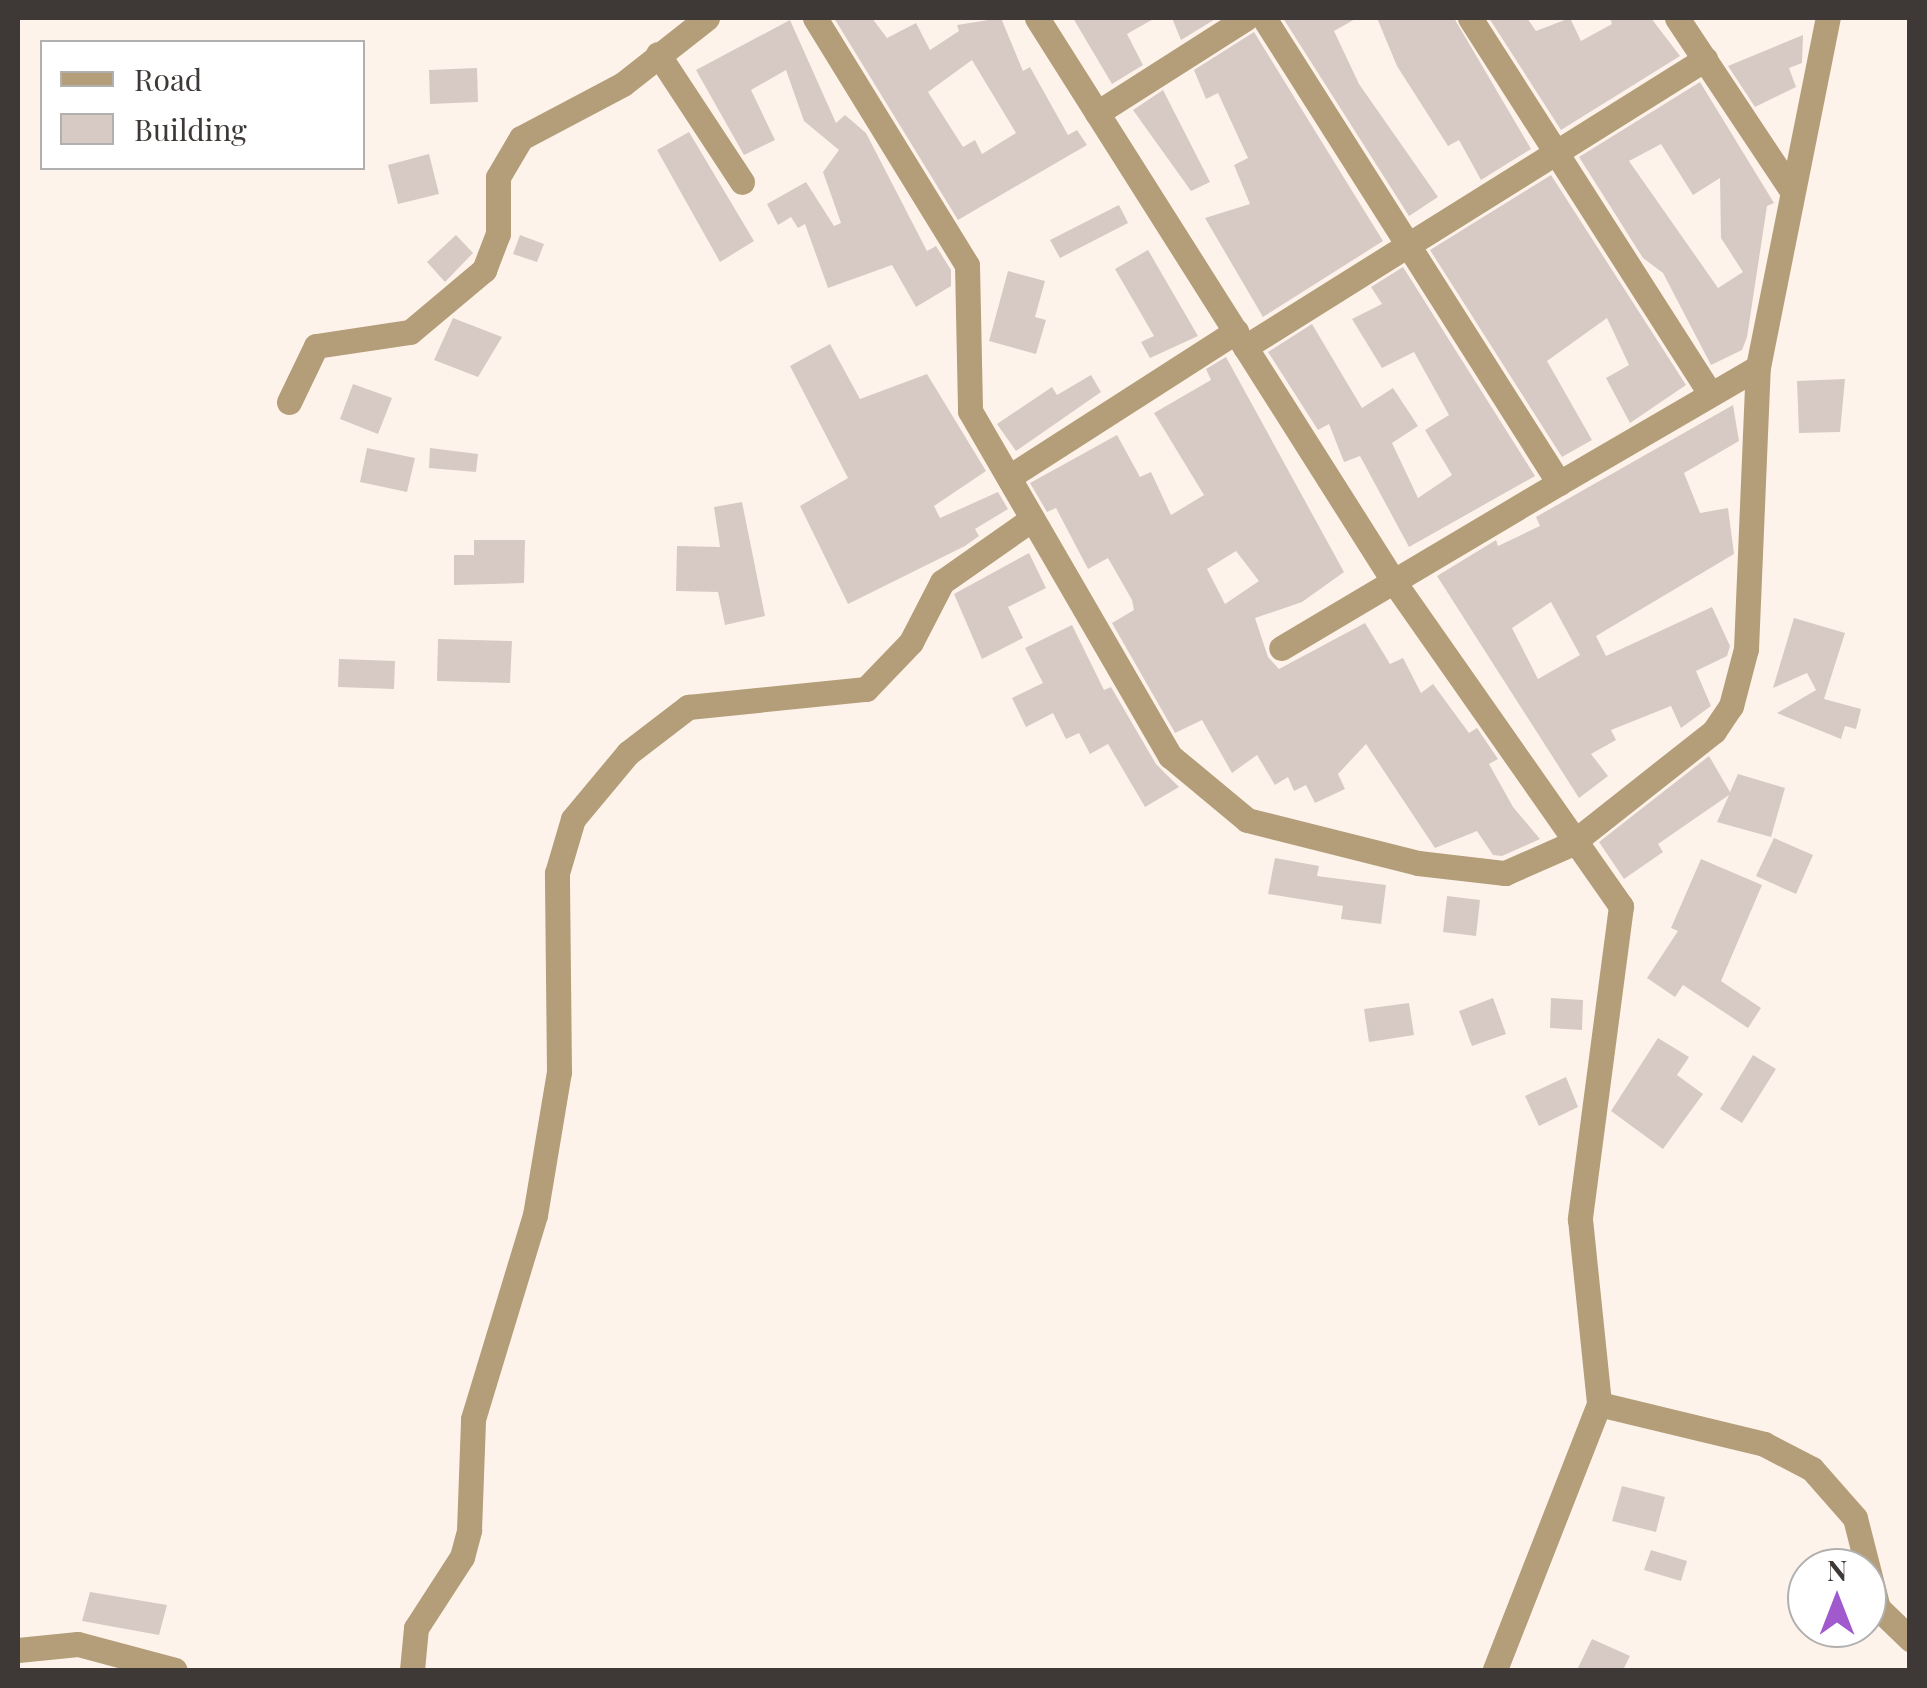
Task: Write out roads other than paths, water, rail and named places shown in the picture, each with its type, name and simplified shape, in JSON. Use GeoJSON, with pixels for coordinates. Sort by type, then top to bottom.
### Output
{"type":"FeatureCollection","features":[{"type":"Feature","properties":{"kind":"street"},"geometry":{"type":"LineString","coordinates":[[288,402],[316,346],[410,332],[484,270],[498,234],[498,177],[521,138],[623,84],[706,18]]}},
{"type":"Feature","properties":{"kind":"street"},"geometry":{"type":"LineString","coordinates":[[816,18],[967,266],[965,385],[970,411],[1170,756],[1247,820],[1466,871],[1536,866],[1571,844],[1714,731],[1731,706],[1746,649],[1758,367],[1790,188],[1828,18]]}},
{"type":"Feature","properties":{"kind":"street"},"geometry":{"type":"LineString","coordinates":[[1037,18],[1394,582],[1571,844],[1621,906],[1580,1219],[1600,1404],[1496,1670]]}},
{"type":"Feature","properties":{"kind":"street"},"geometry":{"type":"LineString","coordinates":[[1097,113],[1246,18]]}},
{"type":"Feature","properties":{"kind":"street"},"geometry":{"type":"LineString","coordinates":[[1264,18],[1559,483]]}},
{"type":"Feature","properties":{"kind":"street"},"geometry":{"type":"LineString","coordinates":[[1470,18],[1709,392]]}},
{"type":"Feature","properties":{"kind":"street"},"geometry":{"type":"LineString","coordinates":[[1677,18],[1790,188]]}},
{"type":"Feature","properties":{"kind":"street"},"geometry":{"type":"LineString","coordinates":[[658,54],[742,182]]}},
{"type":"Feature","properties":{"kind":"street"},"geometry":{"type":"LineString","coordinates":[[1009,478],[1407,243],[1704,59]]}},
{"type":"Feature","properties":{"kind":"street"},"geometry":{"type":"LineString","coordinates":[[1280,648],[1709,392],[1758,367]]}},
{"type":"Feature","properties":{"kind":"street"},"geometry":{"type":"LineString","coordinates":[[412,1670],[416,1628],[462,1557],[474,1496],[472,1418],[535,1215],[559,1072],[557,873],[573,819],[628,753],[688,707],[866,688],[912,642],[942,582],[1032,518]]}},
{"type":"Feature","properties":{"kind":"street"},"geometry":{"type":"LineString","coordinates":[[1600,1404],[1764,1444],[1812,1469],[1855,1518],[1878,1608],[1910,1639]]}},
{"type":"Feature","properties":{"kind":"street"},"geometry":{"type":"LineString","coordinates":[[18,1650],[78,1644],[175,1670]]}}]}
